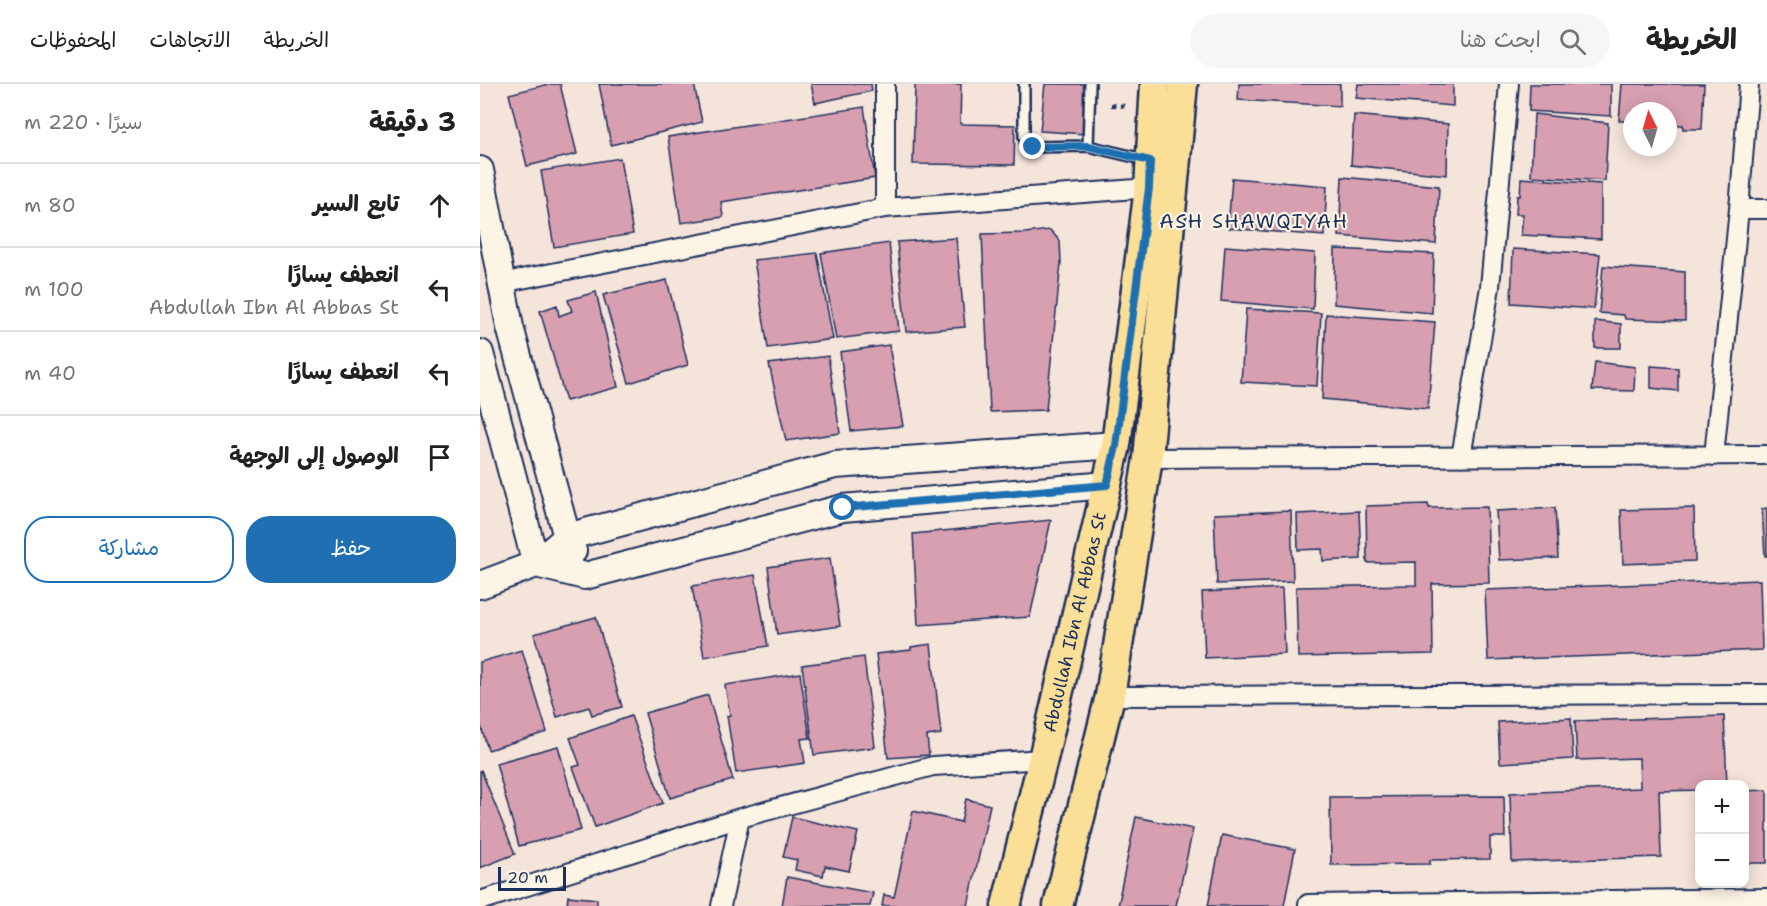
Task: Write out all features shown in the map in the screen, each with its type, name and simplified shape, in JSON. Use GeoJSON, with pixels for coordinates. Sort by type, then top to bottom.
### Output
{"type":"FeatureCollection","features":[{"type":"Feature","properties":{"kind":"main road","name":"Abdullah Ibn Al Abbas St"},"geometry":{"type":"LineString","coordinates":[[1006,906],[1116,446],[1149,175],[1155,84]]}},
{"type":"Feature","properties":{"kind":"main road"},"geometry":{"type":"LineString","coordinates":[[1058,906],[1110,696],[1149,458],[1183,84]]}},
{"type":"Feature","properties":{"kind":"street"},"geometry":{"type":"LineString","coordinates":[[885,84],[885,208]]}},
{"type":"Feature","properties":{"kind":"street"},"geometry":{"type":"LineString","coordinates":[[1461,457],[1491,287],[1509,84]]}},
{"type":"Feature","properties":{"kind":"street"},"geometry":{"type":"LineString","coordinates":[[1713,456],[1739,209],[1749,84]]}},
{"type":"Feature","properties":{"kind":"street"},"geometry":{"type":"LineString","coordinates":[[480,170],[510,327],[567,537],[585,576]]}},
{"type":"Feature","properties":{"kind":"street"},"geometry":{"type":"LineString","coordinates":[[501,283],[885,208],[1149,175]]}},
{"type":"Feature","properties":{"kind":"street"},"geometry":{"type":"LineString","coordinates":[[1739,209],[1767,209]]}},
{"type":"Feature","properties":{"kind":"street"},"geometry":{"type":"LineString","coordinates":[[480,353],[489,419],[536,564]]}},
{"type":"Feature","properties":{"kind":"street"},"geometry":{"type":"LineString","coordinates":[[480,585],[536,564],[567,537],[835,465],[1116,446]]}},
{"type":"Feature","properties":{"kind":"street"},"geometry":{"type":"LineString","coordinates":[[1149,458],[1767,455]]}},
{"type":"Feature","properties":{"kind":"street"},"geometry":{"type":"LineString","coordinates":[[536,564],[585,576],[843,508],[1107,485]]}},
{"type":"Feature","properties":{"kind":"street"},"geometry":{"type":"LineString","coordinates":[[1110,696],[1767,694]]}},
{"type":"Feature","properties":{"kind":"street"},"geometry":{"type":"LineString","coordinates":[[480,901],[740,818],[933,766],[1043,759]]}},
{"type":"Feature","properties":{"kind":"street"},"geometry":{"type":"LineString","coordinates":[[721,906],[740,818]]}},
{"type":"Feature","properties":{"kind":"street"},"geometry":{"type":"LineString","coordinates":[[1308,906],[1308,904],[1767,898]]}},
{"type":"Feature","properties":{"kind":"lane"},"geometry":{"type":"LineString","coordinates":[[1024,84],[1026,144],[1033,147],[1088,146],[1149,175]]}},
{"type":"Feature","properties":{"kind":"lane"},"geometry":{"type":"LineString","coordinates":[[1088,146],[1090,84]]}},
{"type":"Feature","properties":{"kind":"building"},"geometry":{"type":"Polygon","coordinates":[[[549,84],[560,84],[577,154],[527,166],[509,94],[549,84]]]}},
{"type":"Feature","properties":{"kind":"building"},"geometry":{"type":"Polygon","coordinates":[[[599,84],[694,84],[702,122],[611,145],[599,84]]]}},
{"type":"Feature","properties":{"kind":"building"},"geometry":{"type":"Polygon","coordinates":[[[811,84],[871,84],[872,91],[815,103],[811,84]]]}},
{"type":"Feature","properties":{"kind":"building"},"geometry":{"type":"Polygon","coordinates":[[[915,84],[961,84],[960,124],[1015,125],[1014,165],[913,164],[915,84]]]}},
{"type":"Feature","properties":{"kind":"building"},"geometry":{"type":"Polygon","coordinates":[[[1045,84],[1089,84],[1085,134],[1040,131],[1045,84]]]}},
{"type":"Feature","properties":{"kind":"building"},"geometry":{"type":"Polygon","coordinates":[[[1239,84],[1340,84],[1340,106],[1238,100],[1239,84]]]}},
{"type":"Feature","properties":{"kind":"building"},"geometry":{"type":"Polygon","coordinates":[[[1358,84],[1453,84],[1453,106],[1356,98],[1358,84]]]}},
{"type":"Feature","properties":{"kind":"building"},"geometry":{"type":"Polygon","coordinates":[[[1530,84],[1611,84],[1611,116],[1529,111],[1530,84]]]}},
{"type":"Feature","properties":{"kind":"building"},"geometry":{"type":"Polygon","coordinates":[[[1622,84],[1704,84],[1702,129],[1683,129],[1683,125],[1677,125],[1677,102],[1623,102],[1623,121],[1619,121],[1622,84]]]}},
{"type":"Feature","properties":{"kind":"building"},"geometry":{"type":"Polygon","coordinates":[[[864,107],[875,178],[721,202],[723,217],[681,223],[668,137],[864,107]]]}},
{"type":"Feature","properties":{"kind":"building"},"geometry":{"type":"Polygon","coordinates":[[[1534,114],[1608,123],[1605,181],[1531,176],[1534,114]]]}},
{"type":"Feature","properties":{"kind":"building"},"geometry":{"type":"Polygon","coordinates":[[[1354,115],[1448,124],[1447,175],[1351,165],[1354,115]]]}},
{"type":"Feature","properties":{"kind":"building"},"geometry":{"type":"Polygon","coordinates":[[[620,158],[633,234],[554,247],[541,171],[620,158]]]}},
{"type":"Feature","properties":{"kind":"building"},"geometry":{"type":"Polygon","coordinates":[[[1342,177],[1439,186],[1436,244],[1339,236],[1342,177]]]}},
{"type":"Feature","properties":{"kind":"building"},"geometry":{"type":"Polygon","coordinates":[[[1232,178],[1327,186],[1324,236],[1228,228],[1232,178]]]}},
{"type":"Feature","properties":{"kind":"building"},"geometry":{"type":"Polygon","coordinates":[[[1521,178],[1601,184],[1601,239],[1521,235],[1523,214],[1516,214],[1521,178]]]}},
{"type":"Feature","properties":{"kind":"building"},"geometry":{"type":"Polygon","coordinates":[[[1050,230],[1060,241],[1061,263],[1046,410],[990,412],[982,234],[1050,230]]]}},
{"type":"Feature","properties":{"kind":"building"},"geometry":{"type":"Polygon","coordinates":[[[956,238],[965,327],[906,332],[897,242],[956,238]]]}},
{"type":"Feature","properties":{"kind":"building"},"geometry":{"type":"Polygon","coordinates":[[[889,243],[899,331],[836,339],[821,253],[889,243]]]}},
{"type":"Feature","properties":{"kind":"building"},"geometry":{"type":"Polygon","coordinates":[[[1225,246],[1315,253],[1313,309],[1221,301],[1225,246]]]}},
{"type":"Feature","properties":{"kind":"building"},"geometry":{"type":"Polygon","coordinates":[[[1335,249],[1434,254],[1432,313],[1334,304],[1335,249]]]}},
{"type":"Feature","properties":{"kind":"building"},"geometry":{"type":"Polygon","coordinates":[[[1513,249],[1600,254],[1594,309],[1511,303],[1513,249]]]}},
{"type":"Feature","properties":{"kind":"building"},"geometry":{"type":"Polygon","coordinates":[[[817,253],[833,339],[768,348],[754,260],[817,253]]]}},
{"type":"Feature","properties":{"kind":"building"},"geometry":{"type":"Polygon","coordinates":[[[1603,266],[1685,272],[1685,321],[1625,319],[1624,315],[1599,313],[1603,266]]]}},
{"type":"Feature","properties":{"kind":"building"},"geometry":{"type":"Polygon","coordinates":[[[667,280],[688,365],[629,383],[603,295],[667,280]]]}},
{"type":"Feature","properties":{"kind":"building"},"geometry":{"type":"Polygon","coordinates":[[[596,292],[618,387],[566,401],[540,311],[557,305],[559,316],[572,311],[568,300],[596,292]]]}},
{"type":"Feature","properties":{"kind":"building"},"geometry":{"type":"Polygon","coordinates":[[[1246,309],[1321,313],[1317,386],[1241,382],[1246,309]]]}},
{"type":"Feature","properties":{"kind":"building"},"geometry":{"type":"Polygon","coordinates":[[[1326,314],[1435,322],[1428,409],[1322,399],[1326,314]]]}},
{"type":"Feature","properties":{"kind":"building"},"geometry":{"type":"Polygon","coordinates":[[[1595,321],[1621,324],[1621,348],[1595,348],[1595,321]]]}},
{"type":"Feature","properties":{"kind":"building"},"geometry":{"type":"Polygon","coordinates":[[[889,345],[903,426],[851,431],[840,352],[889,345]]]}},
{"type":"Feature","properties":{"kind":"building"},"geometry":{"type":"Polygon","coordinates":[[[828,356],[840,433],[786,441],[769,364],[828,356]]]}},
{"type":"Feature","properties":{"kind":"building"},"geometry":{"type":"Polygon","coordinates":[[[1595,362],[1635,367],[1634,391],[1592,390],[1595,362]]]}},
{"type":"Feature","properties":{"kind":"building"},"geometry":{"type":"Polygon","coordinates":[[[1651,366],[1678,368],[1678,391],[1651,388],[1651,366]]]}},
{"type":"Feature","properties":{"kind":"building"},"geometry":{"type":"Polygon","coordinates":[[[1428,504],[1429,508],[1487,507],[1489,583],[1432,584],[1433,654],[1298,657],[1296,587],[1416,585],[1416,562],[1367,563],[1366,506],[1428,504]]]}},
{"type":"Feature","properties":{"kind":"building"},"geometry":{"type":"Polygon","coordinates":[[[1555,508],[1558,558],[1499,560],[1496,511],[1555,508]]]}},
{"type":"Feature","properties":{"kind":"building"},"geometry":{"type":"Polygon","coordinates":[[[1694,508],[1695,561],[1623,564],[1621,510],[1694,508]]]}},
{"type":"Feature","properties":{"kind":"building"},"geometry":{"type":"Polygon","coordinates":[[[1767,508],[1767,556],[1765,556],[1762,509],[1767,508]]]}},
{"type":"Feature","properties":{"kind":"building"},"geometry":{"type":"Polygon","coordinates":[[[1291,511],[1293,581],[1217,584],[1214,514],[1291,511]]]}},
{"type":"Feature","properties":{"kind":"building"},"geometry":{"type":"Polygon","coordinates":[[[1359,511],[1361,559],[1323,561],[1322,549],[1298,550],[1297,514],[1359,511]]]}},
{"type":"Feature","properties":{"kind":"building"},"geometry":{"type":"Polygon","coordinates":[[[1051,520],[1030,617],[918,625],[913,534],[1051,520]]]}},
{"type":"Feature","properties":{"kind":"building"},"geometry":{"type":"Polygon","coordinates":[[[830,558],[840,626],[777,635],[768,567],[830,558]]]}},
{"type":"Feature","properties":{"kind":"building"},"geometry":{"type":"Polygon","coordinates":[[[755,575],[768,646],[704,657],[692,586],[755,575]]]}},
{"type":"Feature","properties":{"kind":"building"},"geometry":{"type":"Polygon","coordinates":[[[1760,580],[1762,650],[1488,660],[1485,590],[1760,580]]]}},
{"type":"Feature","properties":{"kind":"building"},"geometry":{"type":"Polygon","coordinates":[[[1282,588],[1285,654],[1205,658],[1202,592],[1282,588]]]}},
{"type":"Feature","properties":{"kind":"building"},"geometry":{"type":"Polygon","coordinates":[[[596,617],[622,707],[592,715],[589,707],[557,717],[534,634],[596,617]]]}},
{"type":"Feature","properties":{"kind":"building"},"geometry":{"type":"Polygon","coordinates":[[[931,644],[941,734],[927,736],[929,755],[888,758],[876,654],[911,650],[911,647],[931,644]]]}},
{"type":"Feature","properties":{"kind":"building"},"geometry":{"type":"Polygon","coordinates":[[[522,650],[547,732],[488,750],[480,723],[480,662],[522,650]]]}},
{"type":"Feature","properties":{"kind":"building"},"geometry":{"type":"Polygon","coordinates":[[[864,657],[875,747],[814,755],[802,665],[864,657]]]}},
{"type":"Feature","properties":{"kind":"building"},"geometry":{"type":"Polygon","coordinates":[[[800,673],[810,738],[801,739],[805,763],[736,773],[727,716],[730,715],[725,685],[800,673]]]}},
{"type":"Feature","properties":{"kind":"building"},"geometry":{"type":"Polygon","coordinates":[[[708,695],[733,780],[670,798],[645,713],[708,695]]]}},
{"type":"Feature","properties":{"kind":"building"},"geometry":{"type":"Polygon","coordinates":[[[631,716],[663,803],[595,827],[573,767],[580,765],[570,738],[631,716]]]}},
{"type":"Feature","properties":{"kind":"building"},"geometry":{"type":"Polygon","coordinates":[[[1724,716],[1727,780],[1695,780],[1695,790],[1659,791],[1661,857],[1512,862],[1510,793],[1640,788],[1639,758],[1577,760],[1575,721],[1724,716]]]}},
{"type":"Feature","properties":{"kind":"building"},"geometry":{"type":"Polygon","coordinates":[[[1571,718],[1573,759],[1500,763],[1498,722],[1571,718]]]}},
{"type":"Feature","properties":{"kind":"building"},"geometry":{"type":"Polygon","coordinates":[[[558,746],[581,830],[519,846],[496,763],[558,746]]]}},
{"type":"Feature","properties":{"kind":"building"},"geometry":{"type":"Polygon","coordinates":[[[480,771],[515,854],[480,868],[480,771]]]}},
{"type":"Feature","properties":{"kind":"building"},"geometry":{"type":"Polygon","coordinates":[[[1767,790],[1767,863],[1749,863],[1749,791],[1767,790]]]}},
{"type":"Feature","properties":{"kind":"building"},"geometry":{"type":"Polygon","coordinates":[[[1504,796],[1505,837],[1490,837],[1490,859],[1430,860],[1430,864],[1331,865],[1330,797],[1504,796]]]}},
{"type":"Feature","properties":{"kind":"building"},"geometry":{"type":"Polygon","coordinates":[[[966,799],[990,805],[968,906],[882,906],[884,895],[894,897],[913,811],[961,822],[966,799]]]}},
{"type":"Feature","properties":{"kind":"building"},"geometry":{"type":"Polygon","coordinates":[[[792,817],[858,832],[849,871],[825,866],[823,876],[795,870],[797,860],[783,857],[792,817]]]}},
{"type":"Feature","properties":{"kind":"building"},"geometry":{"type":"Polygon","coordinates":[[[1136,817],[1193,829],[1176,906],[1118,906],[1136,817]]]}},
{"type":"Feature","properties":{"kind":"building"},"geometry":{"type":"Polygon","coordinates":[[[1222,835],[1295,849],[1284,906],[1208,906],[1222,835]]]}},
{"type":"Feature","properties":{"kind":"building"},"geometry":{"type":"Polygon","coordinates":[[[787,877],[873,893],[870,906],[782,906],[787,877]]]}},
{"type":"Feature","properties":{"kind":"building"},"geometry":{"type":"Polygon","coordinates":[[[568,896],[597,899],[597,906],[567,906],[568,896]]]}},
{"type":"Feature","properties":{"kind":"district","name":"ASH SHAWQIYAH"},"geometry":{"type":"Point","coordinates":[1254,221]}},
{"type":"Feature","properties":{"kind":"route"},"geometry":{"type":"LineString","coordinates":[[843,508],[1107,485],[1116,446],[1149,188],[1150,161],[1088,146],[1033,147]]}}]}
